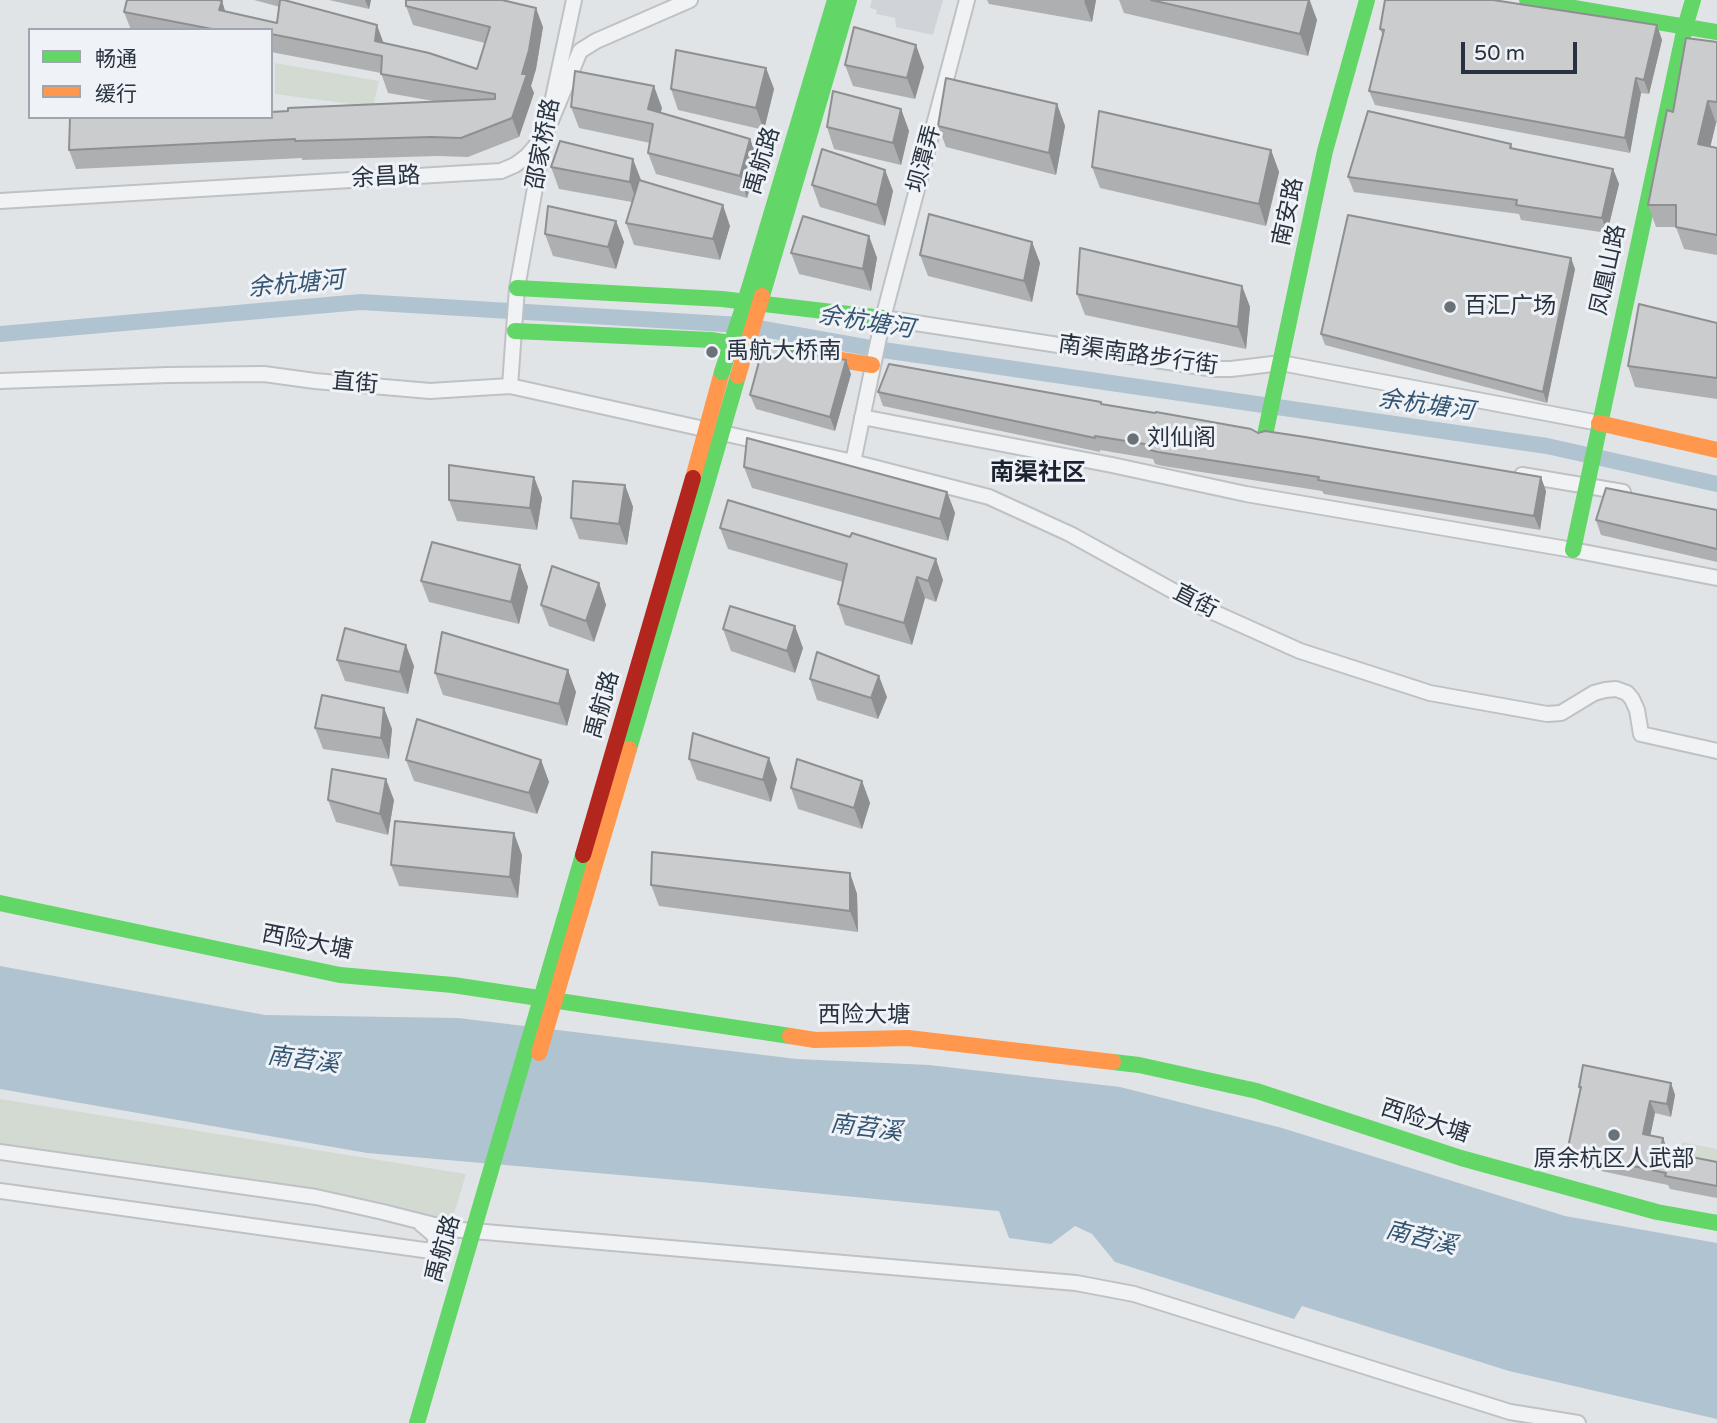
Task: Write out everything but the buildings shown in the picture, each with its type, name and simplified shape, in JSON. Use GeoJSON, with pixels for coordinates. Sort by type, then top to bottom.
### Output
{"type":"FeatureCollection","features":[{"type":"Feature","properties":{"kind":"street","name":"邵家桥路"},"geometry":{"type":"LineString","coordinates":[[510,386],[517,288],[545,135],[574,0]]}},
{"type":"Feature","properties":{"kind":"street","name":"余昌路"},"geometry":{"type":"LineString","coordinates":[[0,201],[501,171],[527,156],[545,135],[580,51],[596,41],[690,0]]}},
{"type":"Feature","properties":{"kind":"street","name":"禹航路"},"geometry":{"type":"LineString","coordinates":[[755,294],[835,0]]}},
{"type":"Feature","properties":{"kind":"street","name":"禹航路"},"geometry":{"type":"LineString","coordinates":[[417,1423],[700,481],[706,428],[722,372],[755,294],[849,0]]}},
{"type":"Feature","properties":{"kind":"street","name":"坝潭弄"},"geometry":{"type":"LineString","coordinates":[[853,462],[877,363],[883,318],[967,0]]}},
{"type":"Feature","properties":{"kind":"street","name":"南安路"},"geometry":{"type":"LineString","coordinates":[[1265,435],[1325,151],[1367,0]]}},
{"type":"Feature","properties":{"kind":"street"},"geometry":{"type":"LineString","coordinates":[[1527,0],[1717,32]]}},
{"type":"Feature","properties":{"kind":"street","name":"凤凰山路"},"geometry":{"type":"LineString","coordinates":[[1573,550],[1693,0]]}},
{"type":"Feature","properties":{"kind":"street"},"geometry":{"type":"LineString","coordinates":[[517,288],[722,299],[883,318]]}},
{"type":"Feature","properties":{"kind":"street"},"geometry":{"type":"LineString","coordinates":[[430,1423],[700,481],[723,432],[755,294]]}},
{"type":"Feature","properties":{"kind":"street","name":"南渠南路步行街"},"geometry":{"type":"LineString","coordinates":[[883,318],[1214,369],[1280,366],[1599,423]]}},
{"type":"Feature","properties":{"kind":"street"},"geometry":{"type":"LineString","coordinates":[[515,331],[711,340],[877,363]]}},
{"type":"Feature","properties":{"kind":"street","name":"直街"},"geometry":{"type":"LineString","coordinates":[[0,381],[264,374],[430,391],[510,386],[706,428],[853,462],[989,498],[1070,534],[1204,608],[1300,650],[1430,693],[1547,714],[1560,713],[1594,693],[1616,689],[1627,693],[1632,699],[1637,710],[1641,734],[1717,751]]}},
{"type":"Feature","properties":{"kind":"street"},"geometry":{"type":"LineString","coordinates":[[862,417],[1246,494],[1573,550],[1717,578]]}},
{"type":"Feature","properties":{"kind":"street"},"geometry":{"type":"LineString","coordinates":[[1599,423],[1717,450]]}},
{"type":"Feature","properties":{"kind":"street"},"geometry":{"type":"LineString","coordinates":[[1506,472],[1588,478],[1638,495]]}},
{"type":"Feature","properties":{"kind":"street","name":"西险大塘"},"geometry":{"type":"LineString","coordinates":[[0,903],[340,975],[453,985],[815,1040],[908,1038],[1139,1065],[1256,1091],[1461,1158],[1657,1212],[1717,1223]]}},
{"type":"Feature","properties":{"kind":"street"},"geometry":{"type":"LineString","coordinates":[[0,1152],[316,1197],[450,1229],[1076,1283],[1134,1294],[1510,1412],[1578,1423]]}},
{"type":"Feature","properties":{"kind":"street"},"geometry":{"type":"LineString","coordinates":[[0,1191],[431,1251],[436,1242],[434,1235],[417,1220]]}},
{"type":"Feature","properties":{"kind":"shaded area"},"geometry":{"type":"Polygon","coordinates":[[[872,0],[943,0],[933,35],[896,27],[895,18],[876,14],[877,10],[870,8],[872,0]]]}},
{"type":"Feature","properties":{"kind":"shaded area"},"geometry":{"type":"Polygon","coordinates":[[[275,63],[379,81],[373,107],[275,94],[275,63]]]}},
{"type":"Feature","properties":{"kind":"shaded area"},"geometry":{"type":"Polygon","coordinates":[[[0,1099],[466,1174],[451,1224],[0,1151],[0,1099]]]}},
{"type":"Feature","properties":{"kind":"shaded area"},"geometry":{"type":"Polygon","coordinates":[[[1682,1142],[1717,1149],[1717,1166],[1679,1158],[1682,1142]]]}},
{"type":"Feature","properties":{"kind":"water","name":"南苕溪"},"geometry":{"type":"Polygon","coordinates":[[[0,966],[265,1015],[458,1018],[797,1059],[929,1065],[1120,1087],[1282,1128],[1565,1216],[1717,1243],[1717,1419],[1509,1371],[1302,1306],[1294,1319],[1115,1262],[1092,1234],[1075,1226],[1051,1244],[1009,1238],[999,1211],[367,1153],[0,1089],[0,966]]]}},
{"type":"Feature","properties":{"kind":"waterway","name":"余杭塘河"},"geometry":{"type":"LineString","coordinates":[[0,334],[361,302],[741,325],[876,349],[1547,446],[1717,484]]}},
{"type":"Feature","properties":{"kind":"traffic: fast"},"geometry":{"type":"LineString","coordinates":[[748,292],[835,0]]}},
{"type":"Feature","properties":{"kind":"traffic: fast"},"geometry":{"type":"LineString","coordinates":[[762,296],[849,0]]}},
{"type":"Feature","properties":{"kind":"traffic: fast"},"geometry":{"type":"LineString","coordinates":[[1265,435],[1325,151],[1367,0]]}},
{"type":"Feature","properties":{"kind":"traffic: fast"},"geometry":{"type":"LineString","coordinates":[[1527,0],[1717,32]]}},
{"type":"Feature","properties":{"kind":"traffic: fast"},"geometry":{"type":"LineString","coordinates":[[1573,550],[1693,0]]}},
{"type":"Feature","properties":{"kind":"traffic: fast"},"geometry":{"type":"LineString","coordinates":[[517,288],[722,299],[883,318]]}},
{"type":"Feature","properties":{"kind":"traffic: fast"},"geometry":{"type":"LineString","coordinates":[[722,372],[748,292]]}},
{"type":"Feature","properties":{"kind":"traffic: fast"},"geometry":{"type":"LineString","coordinates":[[515,331],[711,340],[788,352]]}},
{"type":"Feature","properties":{"kind":"traffic: fast"},"geometry":{"type":"LineString","coordinates":[[707,483],[738,376]]}},
{"type":"Feature","properties":{"kind":"traffic: fast"},"geometry":{"type":"LineString","coordinates":[[629,749],[707,483]]}},
{"type":"Feature","properties":{"kind":"traffic: fast"},"geometry":{"type":"LineString","coordinates":[[417,1423],[583,855]]}},
{"type":"Feature","properties":{"kind":"traffic: fast"},"geometry":{"type":"LineString","coordinates":[[0,903],[340,975],[453,985],[790,1036]]}},
{"type":"Feature","properties":{"kind":"traffic: fast"},"geometry":{"type":"LineString","coordinates":[[1113,1062],[1139,1065],[1257,1091],[1461,1158],[1657,1212],[1717,1223]]}},
{"type":"Feature","properties":{"kind":"traffic: slow"},"geometry":{"type":"LineString","coordinates":[[738,376],[762,296]]}},
{"type":"Feature","properties":{"kind":"traffic: slow"},"geometry":{"type":"LineString","coordinates":[[822,357],[872,365]]}},
{"type":"Feature","properties":{"kind":"traffic: slow"},"geometry":{"type":"LineString","coordinates":[[693,478],[722,372]]}},
{"type":"Feature","properties":{"kind":"traffic: slow"},"geometry":{"type":"LineString","coordinates":[[1599,423],[1717,450]]}},
{"type":"Feature","properties":{"kind":"traffic: slow"},"geometry":{"type":"LineString","coordinates":[[539,1053],[629,749]]}},
{"type":"Feature","properties":{"kind":"traffic: slow"},"geometry":{"type":"LineString","coordinates":[[790,1036],[815,1040],[908,1038],[1113,1062]]}},
{"type":"Feature","properties":{"kind":"traffic: jam"},"geometry":{"type":"LineString","coordinates":[[583,855],[693,478]]}},
{"type":"Feature","properties":{"kind":"place","name":"百汇广场"},"geometry":{"type":"Point","coordinates":[1450,307]}},
{"type":"Feature","properties":{"kind":"place","name":"禹航大桥南"},"geometry":{"type":"Point","coordinates":[712,352]}},
{"type":"Feature","properties":{"kind":"place","name":"刘仙阁"},"geometry":{"type":"Point","coordinates":[1133,439]}},
{"type":"Feature","properties":{"kind":"place","name":"原余杭区人武部"},"geometry":{"type":"Point","coordinates":[1614,1135]}},
{"type":"Feature","properties":{"kind":"district","name":"南渠社区"},"geometry":{"type":"Point","coordinates":[1038,474]}}]}
